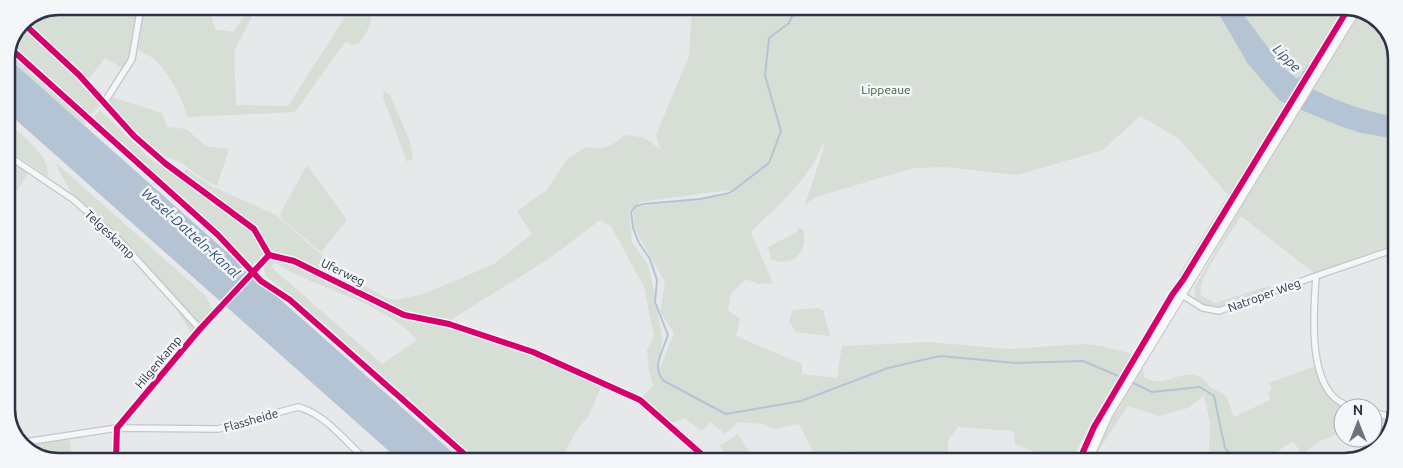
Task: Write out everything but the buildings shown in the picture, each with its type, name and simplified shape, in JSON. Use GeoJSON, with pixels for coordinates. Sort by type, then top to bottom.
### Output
{"type":"FeatureCollection","features":[{"type":"Feature","properties":{"kind":"main road"},"geometry":{"type":"LineString","coordinates":[[1091,453],[1108,414],[1352,16]]}},
{"type":"Feature","properties":{"kind":"street"},"geometry":{"type":"LineString","coordinates":[[104,103],[132,59],[139,15]]}},
{"type":"Feature","properties":{"kind":"street"},"geometry":{"type":"LineString","coordinates":[[28,28],[79,75],[134,136],[254,229],[269,255]]}},
{"type":"Feature","properties":{"kind":"street","name":"Telgeskamp"},"geometry":{"type":"LineString","coordinates":[[15,160],[74,200],[119,240],[200,329]]}},
{"type":"Feature","properties":{"kind":"street"},"geometry":{"type":"LineString","coordinates":[[1316,276],[1388,252]]}},
{"type":"Feature","properties":{"kind":"street","name":"Hilgenkamp"},"geometry":{"type":"LineString","coordinates":[[117,428],[200,329],[269,255]]}},
{"type":"Feature","properties":{"kind":"street","name":"Uferweg"},"geometry":{"type":"LineString","coordinates":[[269,255],[294,261],[404,315],[449,324],[518,346],[546,357],[609,388],[640,400],[700,453]]}},
{"type":"Feature","properties":{"kind":"street","name":"Natroper Weg"},"geometry":{"type":"LineString","coordinates":[[1182,295],[1203,308],[1219,311],[1316,276],[1313,337],[1317,362],[1325,383],[1336,398]]}},
{"type":"Feature","properties":{"kind":"street","name":"Flassheide"},"geometry":{"type":"LineString","coordinates":[[117,428],[218,429],[298,407],[308,409],[320,418],[358,453]]}},
{"type":"Feature","properties":{"kind":"street"},"geometry":{"type":"LineString","coordinates":[[30,442],[117,428],[116,453]]}},
{"type":"Feature","properties":{"kind":"green space"},"geometry":{"type":"Polygon","coordinates":[[[59,15],[138,15],[131,58],[124,69],[105,58],[87,81],[30,26],[42,18],[59,15]]]}},
{"type":"Feature","properties":{"kind":"green space"},"geometry":{"type":"Polygon","coordinates":[[[142,15],[211,15],[215,29],[234,32],[244,15],[253,15],[234,51],[236,105],[288,106],[345,15],[372,15],[369,27],[362,40],[358,44],[351,45],[346,41],[295,112],[187,117],[179,94],[159,63],[137,49],[142,15]]]}},
{"type":"Feature","properties":{"kind":"green space","name":"Lippeaue"},"geometry":{"type":"Polygon","coordinates":[[[692,15],[1346,15],[1355,22],[1358,17],[1369,22],[1382,37],[1388,56],[1388,247],[1314,273],[1241,216],[1209,267],[1201,288],[1201,295],[1215,303],[1269,286],[1272,290],[1220,309],[1206,306],[1195,300],[1194,288],[1238,212],[1230,199],[1182,278],[1178,276],[1228,195],[1178,138],[1140,116],[1103,150],[1017,175],[945,167],[914,168],[819,196],[809,201],[804,208],[825,144],[823,143],[810,169],[782,202],[751,232],[773,283],[758,284],[746,279],[731,293],[728,310],[740,319],[736,336],[802,364],[802,374],[837,378],[842,346],[928,342],[1009,349],[1084,344],[1133,354],[1075,453],[1037,453],[1015,444],[1014,431],[958,427],[948,440],[948,453],[854,453],[846,451],[814,453],[799,424],[774,429],[763,424],[738,422],[725,434],[711,422],[701,431],[685,418],[670,424],[643,396],[653,386],[647,350],[654,337],[644,287],[611,226],[600,220],[550,258],[444,324],[510,345],[601,387],[588,417],[578,428],[564,453],[468,453],[328,327],[266,276],[263,265],[270,258],[279,259],[270,252],[253,270],[212,227],[92,119],[100,110],[153,161],[180,178],[186,169],[211,186],[276,215],[340,271],[386,298],[396,300],[424,294],[494,264],[532,234],[517,211],[547,190],[567,159],[586,147],[607,147],[625,135],[645,138],[660,149],[656,135],[689,56],[692,15]],[[729,190],[640,202],[629,211],[632,242],[648,265],[654,291],[662,338],[658,373],[674,333],[660,312],[665,282],[634,227],[633,212],[637,207],[735,194],[729,190]],[[275,263],[271,267],[382,364],[417,340],[403,326],[369,305],[293,273],[275,263]]]}},
{"type":"Feature","properties":{"kind":"green space"},"geometry":{"type":"Polygon","coordinates":[[[27,29],[79,78],[101,104],[89,117],[16,51],[22,34],[27,29]]]}},
{"type":"Feature","properties":{"kind":"green space"},"geometry":{"type":"Polygon","coordinates":[[[15,56],[88,120],[84,125],[15,64],[15,56]]]}},
{"type":"Feature","properties":{"kind":"green space"},"geometry":{"type":"Polygon","coordinates":[[[384,91],[390,95],[410,142],[413,158],[407,162],[383,97],[384,91]]]}},
{"type":"Feature","properties":{"kind":"green space"},"geometry":{"type":"Polygon","coordinates":[[[111,97],[162,113],[167,127],[186,129],[206,146],[229,149],[217,186],[202,178],[181,162],[159,154],[135,135],[107,103],[111,97]]]}},
{"type":"Feature","properties":{"kind":"green space"},"geometry":{"type":"Polygon","coordinates":[[[15,129],[40,153],[45,161],[48,177],[15,154],[15,129]]]}},
{"type":"Feature","properties":{"kind":"green space"},"geometry":{"type":"Polygon","coordinates":[[[15,161],[30,170],[17,191],[15,186],[15,161]]]}},
{"type":"Feature","properties":{"kind":"green space"},"geometry":{"type":"Polygon","coordinates":[[[56,163],[206,296],[214,313],[143,395],[191,332],[171,301],[124,252],[119,240],[74,200],[56,163]]]}},
{"type":"Feature","properties":{"kind":"green space"},"geometry":{"type":"Polygon","coordinates":[[[307,165],[347,220],[321,252],[282,219],[280,214],[307,165]]]}},
{"type":"Feature","properties":{"kind":"green space"},"geometry":{"type":"Polygon","coordinates":[[[798,227],[803,230],[804,245],[798,256],[786,262],[771,259],[768,247],[797,232],[798,227]]]}},
{"type":"Feature","properties":{"kind":"green space"},"geometry":{"type":"Polygon","coordinates":[[[817,308],[823,310],[830,336],[796,332],[789,321],[793,310],[817,308]]]}},
{"type":"Feature","properties":{"kind":"green space"},"geometry":{"type":"Polygon","coordinates":[[[1315,366],[1325,388],[1333,398],[1333,436],[1322,440],[1303,453],[1301,453],[1293,441],[1275,453],[1213,453],[1209,449],[1210,422],[1204,396],[1188,408],[1159,416],[1128,406],[1097,453],[1103,432],[1143,368],[1144,377],[1156,381],[1187,375],[1200,377],[1212,388],[1226,396],[1234,417],[1270,400],[1268,392],[1272,390],[1269,383],[1315,366]]]}},
{"type":"Feature","properties":{"kind":"green space"},"geometry":{"type":"Polygon","coordinates":[[[1383,418],[1387,419],[1383,429],[1383,418]]]}},
{"type":"Feature","properties":{"kind":"green space"},"geometry":{"type":"Polygon","coordinates":[[[738,434],[750,453],[725,453],[720,446],[738,434]]]}},
{"type":"Feature","properties":{"kind":"green space"},"geometry":{"type":"Polygon","coordinates":[[[64,438],[65,441],[69,439],[72,453],[45,451],[32,444],[64,438]]]}},
{"type":"Feature","properties":{"kind":"water"},"geometry":{"type":"Polygon","coordinates":[[[1219,15],[1244,15],[1282,66],[1296,78],[1300,77],[1308,64],[1313,68],[1304,85],[1349,104],[1388,115],[1388,138],[1361,133],[1342,127],[1280,101],[1248,64],[1219,15]]]}},
{"type":"Feature","properties":{"kind":"water","name":"Wesel-Datteln-Kanal"},"geometry":{"type":"Polygon","coordinates":[[[15,64],[453,453],[391,453],[15,119],[15,64]]]}},
{"type":"Feature","properties":{"kind":"waterway"},"geometry":{"type":"LineString","coordinates":[[793,15],[789,23],[769,38],[765,75],[781,131],[769,163],[730,193],[700,199],[644,204],[636,206],[631,212],[633,228],[639,243],[650,259],[657,280],[655,302],[668,335],[658,365],[660,376],[664,381],[726,414],[801,401],[888,368],[940,356],[1016,363],[1083,361],[1123,378]]}},
{"type":"Feature","properties":{"kind":"waterway"},"geometry":{"type":"LineString","coordinates":[[1133,383],[1152,392],[1200,387],[1214,396],[1225,448],[1229,453]]}},
{"type":"Feature","properties":{"kind":"cycle path"},"geometry":{"type":"LineString","coordinates":[[1083,453],[1094,427],[1172,295],[1183,280],[1344,15]]}},
{"type":"Feature","properties":{"kind":"cycle path"},"geometry":{"type":"LineString","coordinates":[[28,28],[79,75],[134,136],[166,164],[254,229],[269,255],[294,261],[404,315],[449,324],[533,352],[640,400],[700,453]]}},
{"type":"Feature","properties":{"kind":"cycle path"},"geometry":{"type":"LineString","coordinates":[[16,53],[218,235],[261,281],[290,300],[463,453]]}},
{"type":"Feature","properties":{"kind":"cycle path"},"geometry":{"type":"LineString","coordinates":[[116,453],[117,428],[200,329],[269,255]]}},
{"type":"Feature","properties":{"kind":"water label","name":"Lippe"},"geometry":{"type":"Point","coordinates":[1287,58]}}]}
